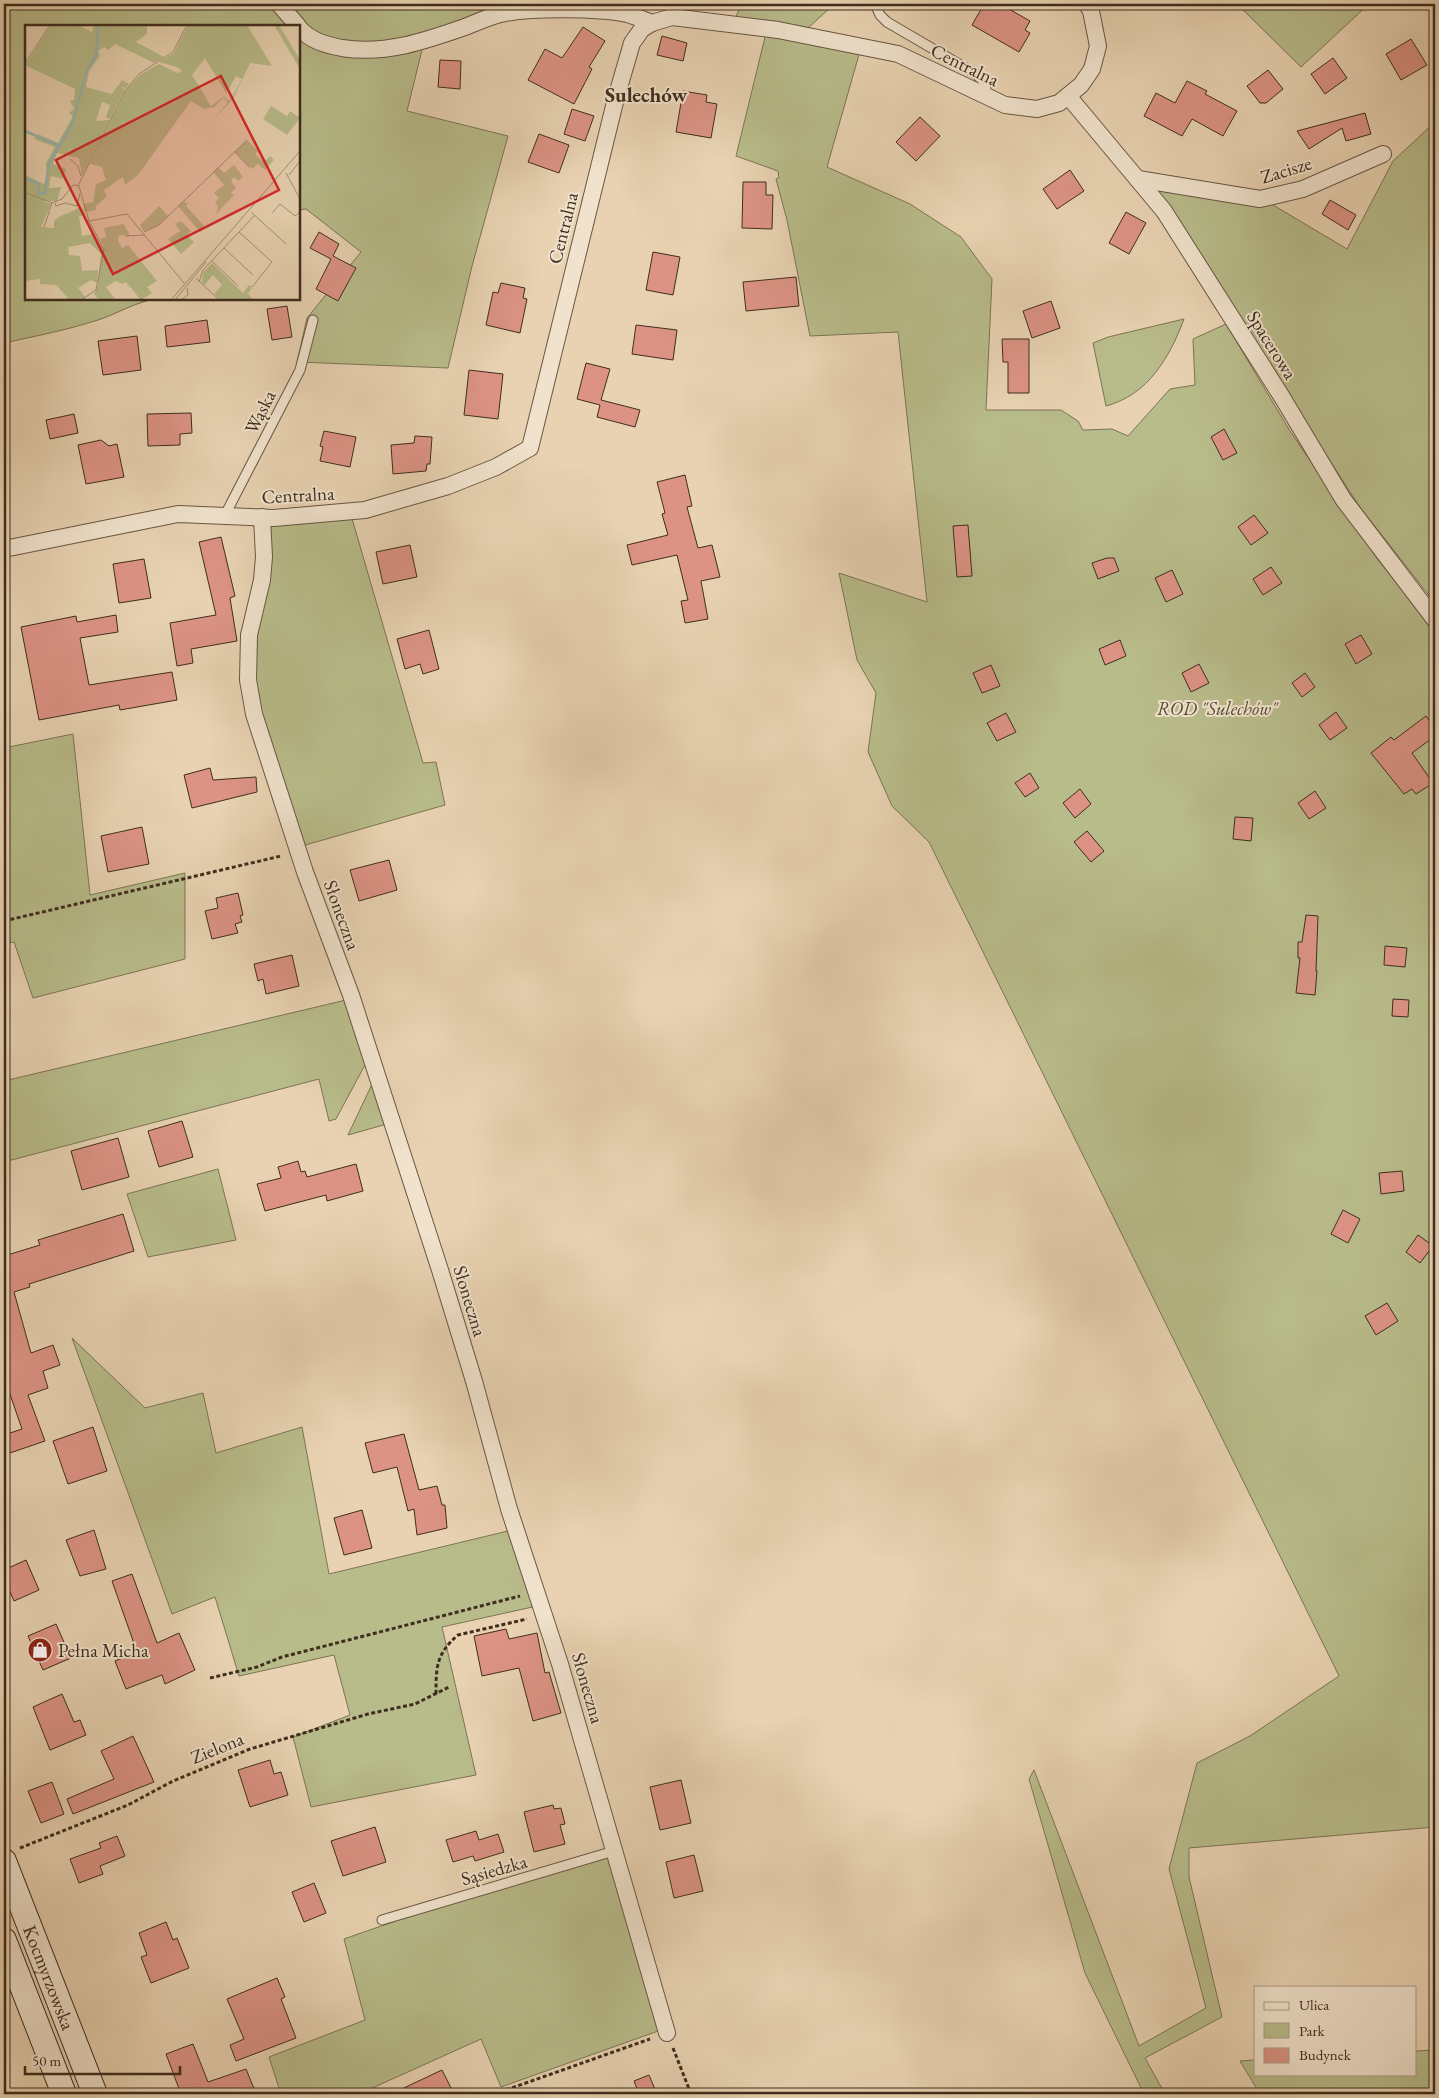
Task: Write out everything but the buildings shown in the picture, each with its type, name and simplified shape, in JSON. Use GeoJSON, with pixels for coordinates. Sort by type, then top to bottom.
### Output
{"type":"FeatureCollection","features":[{"type":"Feature","properties":{"kind":"main road","name":"Kocmyrzowska"},"geometry":{"type":"LineString","coordinates":[[10,1855],[96,2094]]}},
{"type":"Feature","properties":{"kind":"main road","name":"Kocmyrzowska"},"geometry":{"type":"LineString","coordinates":[[4,1940],[64,2094]]}},
{"type":"Feature","properties":{"kind":"street"},"geometry":{"type":"LineString","coordinates":[[279,4],[296,25]]}},
{"type":"Feature","properties":{"kind":"street","name":"Centralna"},"geometry":{"type":"LineString","coordinates":[[4,549],[178,514],[262,518],[316,516],[365,510],[448,486],[496,468],[530,448],[616,98],[632,43],[642,29],[652,23],[672,17],[759,27],[898,54],[1005,106],[1037,109],[1059,103],[1081,85],[1092,69],[1098,46],[1091,11],[1087,4]]}},
{"type":"Feature","properties":{"kind":"street"},"geometry":{"type":"LineString","coordinates":[[300,29],[324,45],[359,51],[425,42],[502,13],[530,10],[596,11],[620,14],[652,23]]}},
{"type":"Feature","properties":{"kind":"street","name":"Spacerowa"},"geometry":{"type":"LineString","coordinates":[[1068,96],[1164,211],[1282,397],[1343,500],[1435,620]]}},
{"type":"Feature","properties":{"kind":"street","name":"Zacisze"},"geometry":{"type":"LineString","coordinates":[[1138,179],[1260,199],[1303,188],[1383,154]]}},
{"type":"Feature","properties":{"kind":"street","name":"Słoneczna"},"geometry":{"type":"LineString","coordinates":[[262,518],[264,557],[262,580],[249,635],[248,680],[254,714],[298,851],[351,995],[432,1244],[474,1381],[509,1509],[545,1616],[667,2033]]}},
{"type":"Feature","properties":{"kind":"lane"},"geometry":{"type":"LineString","coordinates":[[875,4],[880,15],[887,22],[950,57],[976,74],[985,83],[987,97]]}},
{"type":"Feature","properties":{"kind":"lane","name":"Wąska"},"geometry":{"type":"LineString","coordinates":[[225,515],[300,370],[313,320]]}},
{"type":"Feature","properties":{"kind":"lane","name":"Sąsiedzka"},"geometry":{"type":"LineString","coordinates":[[382,1920],[614,1852]]}},
{"type":"Feature","properties":{"kind":"path"},"geometry":{"type":"LineString","coordinates":[[4,921],[298,851]]}},
{"type":"Feature","properties":{"kind":"path"},"geometry":{"type":"LineString","coordinates":[[210,1678],[257,1667],[282,1657],[537,1591]]}},
{"type":"Feature","properties":{"kind":"path"},"geometry":{"type":"LineString","coordinates":[[436,1694],[436,1668],[438,1660],[451,1641],[458,1635],[545,1616]]}},
{"type":"Feature","properties":{"kind":"path","name":"Zielona"},"geometry":{"type":"LineString","coordinates":[[10,1855],[128,1805],[174,1781],[250,1748],[368,1714],[415,1704],[448,1687]]}},
{"type":"Feature","properties":{"kind":"path"},"geometry":{"type":"LineString","coordinates":[[506,2090],[667,2033],[690,2094]]}},
{"type":"Feature","properties":{"kind":"green space"},"geometry":{"type":"Polygon","coordinates":[[[4,4],[274,4],[291,25],[25,25],[25,300],[150,300],[86,324],[4,343],[4,4]]]}},
{"type":"Feature","properties":{"kind":"green space"},"geometry":{"type":"Polygon","coordinates":[[[285,4],[502,4],[501,8],[462,22],[413,36],[364,44],[343,44],[325,39],[313,32],[285,4]]]}},
{"type":"Feature","properties":{"kind":"green space"},"geometry":{"type":"Polygon","coordinates":[[[741,4],[834,4],[806,30],[736,17],[741,4]]]}},
{"type":"Feature","properties":{"kind":"green space"},"geometry":{"type":"Polygon","coordinates":[[[1237,4],[1369,4],[1301,67],[1237,4]]]}},
{"type":"Feature","properties":{"kind":"green space","name":"ROD \"Sulechów\""},"geometry":{"type":"Polygon","coordinates":[[[766,33],[860,51],[827,167],[910,204],[961,237],[992,279],[986,410],[1061,410],[1078,421],[1083,430],[1112,429],[1128,436],[1170,389],[1195,385],[1193,339],[1226,324],[1290,431],[1378,560],[1435,630],[1435,1827],[1189,1848],[1189,1877],[1222,2017],[1145,2058],[1165,2094],[1144,2094],[1085,1973],[1029,1779],[1034,1770],[1139,2046],[1206,2008],[1169,1869],[1197,1763],[1250,1736],[1339,1676],[929,842],[892,806],[868,752],[876,693],[857,660],[839,573],[927,602],[898,332],[810,336],[787,220],[776,179],[779,178],[778,171],[736,156],[766,33]]]}},
{"type":"Feature","properties":{"kind":"green space"},"geometry":{"type":"Polygon","coordinates":[[[300,39],[322,50],[423,46],[407,111],[508,136],[472,266],[448,368],[297,362],[307,318],[361,252],[306,209],[300,210],[300,39]]]}},
{"type":"Feature","properties":{"kind":"green space"},"geometry":{"type":"Polygon","coordinates":[[[1435,122],[1435,603],[1359,506],[1149,185],[1268,202],[1347,249],[1393,161],[1435,122]]]}},
{"type":"Feature","properties":{"kind":"green space"},"geometry":{"type":"Polygon","coordinates":[[[1184,319],[1172,347],[1156,373],[1134,393],[1121,401],[1106,406],[1093,343],[1108,337],[1184,319]]]}},
{"type":"Feature","properties":{"kind":"green space"},"geometry":{"type":"Polygon","coordinates":[[[351,515],[423,763],[436,762],[445,805],[302,846],[258,713],[253,679],[266,523],[351,515]]]}},
{"type":"Feature","properties":{"kind":"green space"},"geometry":{"type":"Polygon","coordinates":[[[73,734],[90,895],[185,873],[185,959],[33,998],[14,942],[4,944],[4,748],[73,734]]]}},
{"type":"Feature","properties":{"kind":"green space"},"geometry":{"type":"Polygon","coordinates":[[[346,1000],[366,1063],[336,1119],[329,1121],[319,1079],[4,1162],[4,1081],[346,1000]]]}},
{"type":"Feature","properties":{"kind":"green space"},"geometry":{"type":"Polygon","coordinates":[[[374,1080],[387,1124],[348,1135],[374,1080]]]}},
{"type":"Feature","properties":{"kind":"green space"},"geometry":{"type":"Polygon","coordinates":[[[218,1169],[236,1240],[148,1257],[127,1194],[218,1169]]]}},
{"type":"Feature","properties":{"kind":"green space"},"geometry":{"type":"Polygon","coordinates":[[[72,1338],[145,1408],[203,1393],[216,1453],[302,1427],[329,1574],[512,1530],[537,1606],[442,1627],[476,1775],[311,1807],[293,1737],[350,1715],[334,1655],[239,1676],[215,1597],[172,1614],[72,1338]]]}},
{"type":"Feature","properties":{"kind":"green space"},"geometry":{"type":"Polygon","coordinates":[[[608,1852],[661,2030],[501,2087],[481,2039],[359,2094],[281,2094],[269,2057],[365,2020],[344,1939],[507,1882],[608,1852]]]}},
{"type":"Feature","properties":{"kind":"green space"},"geometry":{"type":"Polygon","coordinates":[[[1435,2050],[1435,2094],[1260,2094],[1240,2061],[1254,2060],[1254,2076],[1416,2076],[1416,2051],[1435,2050]]]}},
{"type":"Feature","properties":{"kind":"place","name":"Pełna Micha"},"geometry":{"type":"Point","coordinates":[40,1650]}},
{"type":"Feature","properties":{"kind":"district","name":"Sulechów"},"geometry":{"type":"Point","coordinates":[646,94]}}]}
